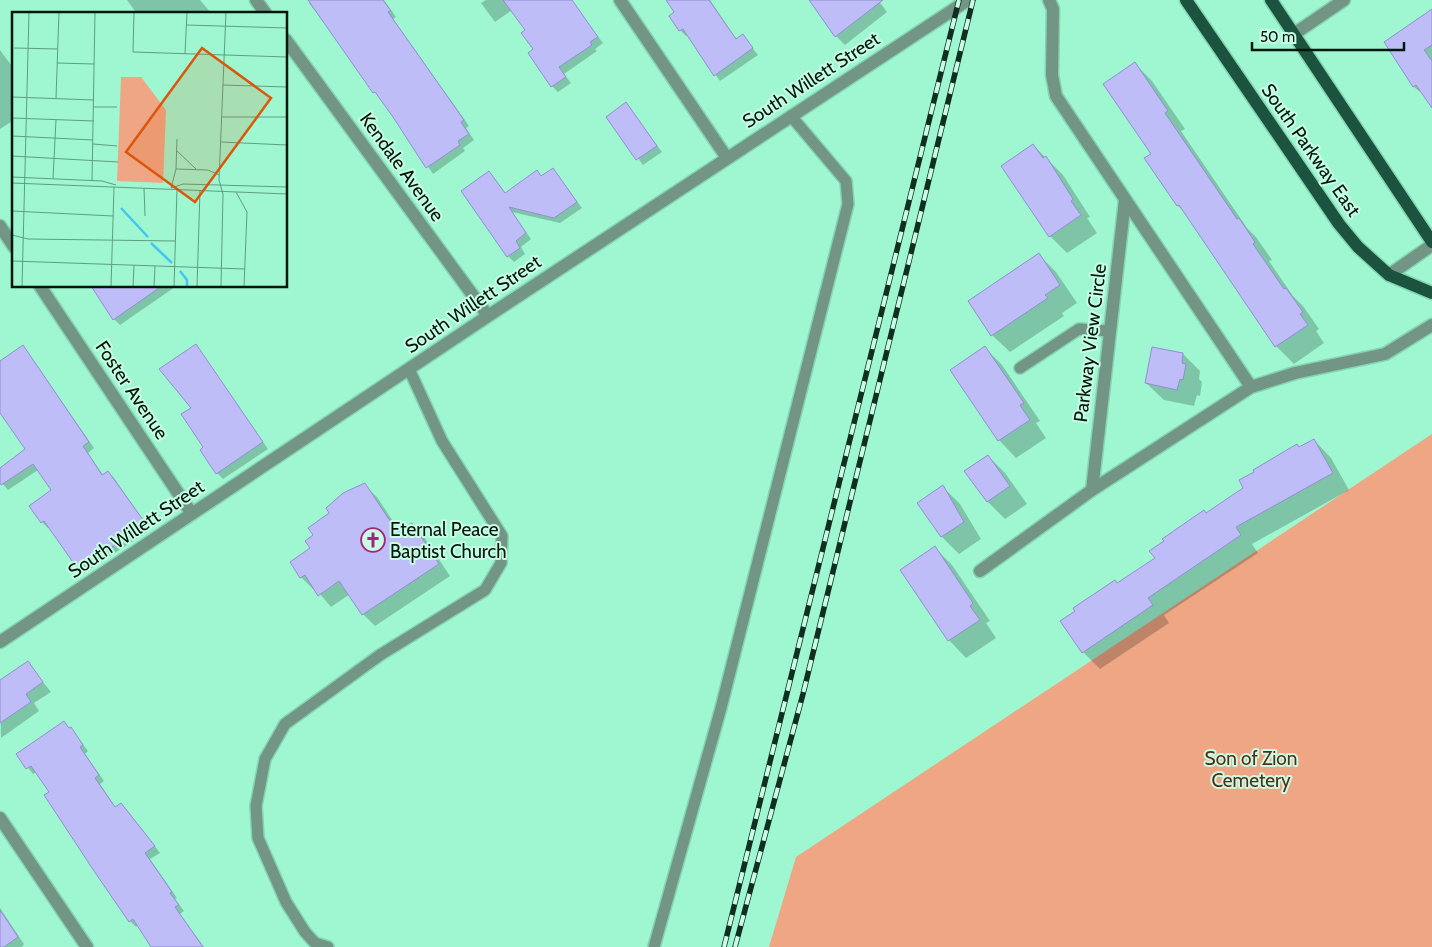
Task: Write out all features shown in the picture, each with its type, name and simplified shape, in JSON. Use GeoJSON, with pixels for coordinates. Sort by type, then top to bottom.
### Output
{"type":"FeatureCollection","features":[{"type":"Feature","properties":{"kind":"main road","name":"South Parkway East"},"geometry":{"type":"LineString","coordinates":[[1186,0],[1339,224],[1358,247],[1388,275],[1432,293]]}},
{"type":"Feature","properties":{"kind":"main road"},"geometry":{"type":"LineString","coordinates":[[1271,0],[1432,244]]}},
{"type":"Feature","properties":{"kind":"street"},"geometry":{"type":"LineString","coordinates":[[256,0],[265,12]]}},
{"type":"Feature","properties":{"kind":"street"},"geometry":{"type":"LineString","coordinates":[[620,0],[727,158]]}},
{"type":"Feature","properties":{"kind":"street","name":"South Willett Street"},"geometry":{"type":"LineString","coordinates":[[0,642],[488,316],[968,0]]}},
{"type":"Feature","properties":{"kind":"street"},"geometry":{"type":"LineString","coordinates":[[1049,0],[1053,9],[1052,75],[1056,96],[1251,387]]}},
{"type":"Feature","properties":{"kind":"street"},"geometry":{"type":"LineString","coordinates":[[1294,34],[1344,0]]}},
{"type":"Feature","properties":{"kind":"street","name":"Kendale Avenue"},"geometry":{"type":"LineString","coordinates":[[288,43],[488,316]]}},
{"type":"Feature","properties":{"kind":"street","name":"Parkway View Circle"},"geometry":{"type":"LineString","coordinates":[[1092,490],[1125,200]]}},
{"type":"Feature","properties":{"kind":"street"},"geometry":{"type":"LineString","coordinates":[[0,226],[12,244]]}},
{"type":"Feature","properties":{"kind":"street"},"geometry":{"type":"LineString","coordinates":[[1388,275],[1432,244]]}},
{"type":"Feature","properties":{"kind":"street","name":"Foster Avenue"},"geometry":{"type":"LineString","coordinates":[[41,288],[192,514]]}},
{"type":"Feature","properties":{"kind":"street"},"geometry":{"type":"LineString","coordinates":[[980,571],[1092,490],[1251,387],[1295,373],[1376,358],[1432,325]]}},
{"type":"Feature","properties":{"kind":"street"},"geometry":{"type":"LineString","coordinates":[[0,818],[87,947]]}},
{"type":"Feature","properties":{"kind":"lane"},"geometry":{"type":"LineString","coordinates":[[654,947],[721,708],[848,204],[846,181],[791,116]]}},
{"type":"Feature","properties":{"kind":"lane"},"geometry":{"type":"LineString","coordinates":[[1020,368],[1079,329],[1110,331]]}},
{"type":"Feature","properties":{"kind":"lane"},"geometry":{"type":"LineString","coordinates":[[328,947],[315,943],[305,932],[286,902],[258,838],[256,806],[265,759],[285,724],[380,655],[485,590],[501,563],[502,536],[442,441],[409,369]]}},
{"type":"Feature","properties":{"kind":"green space","name":"Son of Zion Cemetery"},"geometry":{"type":"Polygon","coordinates":[[[1432,434],[1432,947],[769,947],[796,857],[1432,434]]]}},
{"type":"Feature","properties":{"kind":"building"},"geometry":{"type":"Polygon","coordinates":[[[308,0],[383,0],[391,11],[388,12],[464,120],[461,122],[469,134],[458,141],[460,145],[426,168],[393,117],[375,92],[373,93],[308,0]]]}},
{"type":"Feature","properties":{"kind":"building"},"geometry":{"type":"Polygon","coordinates":[[[503,0],[572,0],[598,37],[590,42],[592,45],[559,67],[566,77],[551,87],[528,53],[533,49],[521,33],[525,30],[503,0]]]}},
{"type":"Feature","properties":{"kind":"building"},"geometry":{"type":"Polygon","coordinates":[[[666,0],[709,0],[736,39],[743,34],[753,48],[714,76],[683,29],[679,31],[669,16],[674,12],[666,0]]]}},
{"type":"Feature","properties":{"kind":"building"},"geometry":{"type":"Polygon","coordinates":[[[809,0],[883,0],[835,37],[809,0]]]}},
{"type":"Feature","properties":{"kind":"building"},"geometry":{"type":"Polygon","coordinates":[[[1432,9],[1432,45],[1424,50],[1432,61],[1432,108],[1416,85],[1413,87],[1384,42],[1432,9]]]}},
{"type":"Feature","properties":{"kind":"building"},"geometry":{"type":"Polygon","coordinates":[[[1135,62],[1168,111],[1165,113],[1237,219],[1239,218],[1255,242],[1253,244],[1284,289],[1286,288],[1303,312],[1300,314],[1308,325],[1275,347],[1179,205],[1177,206],[1144,158],[1151,154],[1103,84],[1135,62]]]}},
{"type":"Feature","properties":{"kind":"building"},"geometry":{"type":"Polygon","coordinates":[[[626,102],[657,146],[636,160],[606,117],[626,102]]]}},
{"type":"Feature","properties":{"kind":"building"},"geometry":{"type":"Polygon","coordinates":[[[1033,144],[1043,158],[1046,156],[1081,215],[1049,237],[1001,166],[1033,144]]]}},
{"type":"Feature","properties":{"kind":"building"},"geometry":{"type":"Polygon","coordinates":[[[553,168],[577,202],[554,218],[509,207],[526,233],[516,241],[520,248],[507,257],[461,191],[489,171],[505,193],[537,170],[541,176],[553,168]]]}},
{"type":"Feature","properties":{"kind":"building"},"geometry":{"type":"Polygon","coordinates":[[[1039,253],[1060,285],[1045,295],[1048,298],[991,336],[968,301],[1039,253]]]}},
{"type":"Feature","properties":{"kind":"building"},"geometry":{"type":"Polygon","coordinates":[[[92,288],[159,288],[113,320],[92,288]]]}},
{"type":"Feature","properties":{"kind":"building"},"geometry":{"type":"Polygon","coordinates":[[[196,344],[263,442],[216,474],[200,450],[203,447],[181,414],[191,408],[159,369],[196,344]]]}},
{"type":"Feature","properties":{"kind":"building"},"geometry":{"type":"Polygon","coordinates":[[[23,345],[89,442],[83,446],[102,475],[108,471],[146,524],[77,568],[44,521],[41,523],[29,506],[51,490],[33,464],[1,485],[0,483],[0,468],[25,449],[0,413],[0,361],[23,345]]]}},
{"type":"Feature","properties":{"kind":"building"},"geometry":{"type":"Polygon","coordinates":[[[985,346],[1024,403],[1020,405],[1030,420],[998,441],[950,370],[985,346]]]}},
{"type":"Feature","properties":{"kind":"building"},"geometry":{"type":"Polygon","coordinates":[[[1152,347],[1183,353],[1182,363],[1186,364],[1183,380],[1180,379],[1177,390],[1145,383],[1152,347]]]}},
{"type":"Feature","properties":{"kind":"building"},"geometry":{"type":"Polygon","coordinates":[[[1314,439],[1333,473],[1236,527],[1241,535],[1148,598],[1153,605],[1082,653],[1060,621],[1075,611],[1073,608],[1115,580],[1117,583],[1155,558],[1149,551],[1164,541],[1162,539],[1204,510],[1206,513],[1243,488],[1239,480],[1254,472],[1253,470],[1297,444],[1299,447],[1314,439]]]}},
{"type":"Feature","properties":{"kind":"building"},"geometry":{"type":"Polygon","coordinates":[[[988,455],[1010,486],[987,502],[964,471],[988,455]]]}},
{"type":"Feature","properties":{"kind":"building"},"geometry":{"type":"Polygon","coordinates":[[[365,483],[398,533],[412,523],[439,564],[362,615],[339,581],[318,596],[305,575],[300,578],[290,562],[310,548],[305,541],[313,535],[308,528],[329,513],[326,508],[343,493],[365,483]]]}},
{"type":"Feature","properties":{"kind":"building"},"geometry":{"type":"Polygon","coordinates":[[[943,485],[964,522],[941,537],[917,503],[943,485]]]}},
{"type":"Feature","properties":{"kind":"building"},"geometry":{"type":"Polygon","coordinates":[[[935,546],[973,603],[970,606],[980,620],[948,641],[900,570],[935,546]]]}},
{"type":"Feature","properties":{"kind":"building"},"geometry":{"type":"Polygon","coordinates":[[[28,661],[43,682],[26,694],[31,702],[0,723],[0,680],[28,661]]]}},
{"type":"Feature","properties":{"kind":"building"},"geometry":{"type":"Polygon","coordinates":[[[64,721],[69,728],[71,727],[83,745],[80,747],[99,775],[95,778],[115,807],[121,803],[155,846],[145,853],[172,892],[170,893],[179,905],[175,907],[203,947],[151,947],[133,919],[129,922],[94,871],[44,795],[49,792],[31,766],[26,769],[16,754],[64,721]]]}},
{"type":"Feature","properties":{"kind":"building"},"geometry":{"type":"Polygon","coordinates":[[[0,910],[18,937],[4,947],[0,947],[0,910]]]}},
{"type":"Feature","properties":{"kind":"railway"},"geometry":{"type":"LineString","coordinates":[[724,947],[959,0]]}},
{"type":"Feature","properties":{"kind":"railway"},"geometry":{"type":"LineString","coordinates":[[735,947],[803,694],[973,0]]}},
{"type":"Feature","properties":{"kind":"place","name":"Eternal Peace Baptist Church"},"geometry":{"type":"Point","coordinates":[373,540]}}]}
